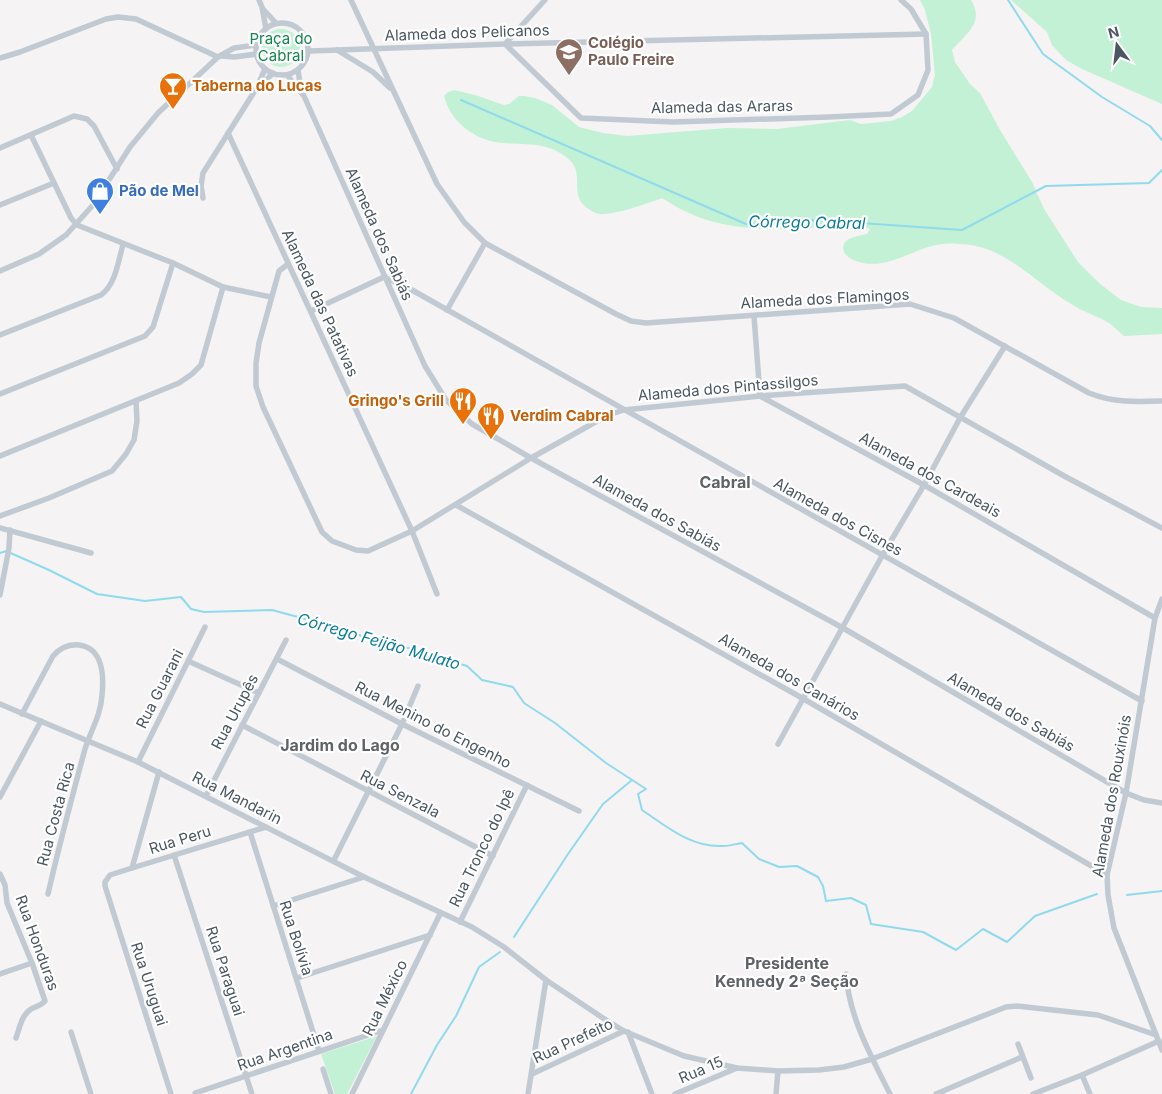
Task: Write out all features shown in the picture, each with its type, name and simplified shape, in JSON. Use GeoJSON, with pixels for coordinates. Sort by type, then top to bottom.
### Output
{"type":"FeatureCollection","features":[{"type":"Feature","properties":{"kind":"street"},"geometry":{"type":"LineString","coordinates":[[259,0],[266,29]]}},
{"type":"Feature","properties":{"kind":"street","name":"Alameda dos Flamingos"},"geometry":{"type":"LineString","coordinates":[[350,0],[437,184],[462,220],[485,243],[616,314],[646,323],[910,304],[954,318],[1102,399],[1122,402],[1162,401]]}},
{"type":"Feature","properties":{"kind":"street"},"geometry":{"type":"LineString","coordinates":[[505,44],[545,0]]}},
{"type":"Feature","properties":{"kind":"street","name":"Alameda das Araras"},"geometry":{"type":"LineString","coordinates":[[505,44],[581,118],[673,122],[829,118],[891,114],[918,95],[928,70],[926,34],[910,9],[901,0]]}},
{"type":"Feature","properties":{"kind":"street"},"geometry":{"type":"LineString","coordinates":[[262,7],[276,23]]}},
{"type":"Feature","properties":{"kind":"street"},"geometry":{"type":"LineString","coordinates":[[0,58],[106,19],[118,17],[136,19],[220,57],[256,54]]}},
{"type":"Feature","properties":{"kind":"street"},"geometry":{"type":"LineString","coordinates":[[276,23],[290,24],[303,32],[310,52],[306,62],[298,70],[287,75],[273,73],[265,69],[256,54],[256,45],[261,33],[276,23]]}},
{"type":"Feature","properties":{"kind":"street","name":"Alameda dos Pelicanos"},"geometry":{"type":"LineString","coordinates":[[310,52],[505,44],[926,34]]}},
{"type":"Feature","properties":{"kind":"street"},"geometry":{"type":"LineString","coordinates":[[0,271],[39,254],[66,236],[93,206],[144,128],[220,57],[234,48],[256,45]]}},
{"type":"Feature","properties":{"kind":"street"},"geometry":{"type":"LineString","coordinates":[[337,50],[373,72],[393,91]]}},
{"type":"Feature","properties":{"kind":"street"},"geometry":{"type":"LineString","coordinates":[[203,198],[201,186],[203,174],[256,89],[265,69]]}},
{"type":"Feature","properties":{"kind":"street","name":"Alameda dos Sabiás"},"geometry":{"type":"LineString","coordinates":[[298,70],[300,90]]}},
{"type":"Feature","properties":{"kind":"street"},"geometry":{"type":"LineString","coordinates":[[256,89],[273,73]]}},
{"type":"Feature","properties":{"kind":"street","name":"Alameda dos Sabiás"},"geometry":{"type":"LineString","coordinates":[[287,75],[300,90],[425,366],[446,400],[472,424],[843,628],[1126,793],[1144,800],[1162,803]]}},
{"type":"Feature","properties":{"kind":"street"},"geometry":{"type":"LineString","coordinates":[[0,148],[74,116],[87,119],[94,126],[117,169]]}},
{"type":"Feature","properties":{"kind":"street","name":"Alameda das Patativas"},"geometry":{"type":"LineString","coordinates":[[228,133],[412,530],[438,594]]}},
{"type":"Feature","properties":{"kind":"street"},"geometry":{"type":"LineString","coordinates":[[31,135],[70,218],[77,225],[173,263],[223,287],[271,297]]}},
{"type":"Feature","properties":{"kind":"street"},"geometry":{"type":"LineString","coordinates":[[0,205],[54,184]]}},
{"type":"Feature","properties":{"kind":"street"},"geometry":{"type":"LineString","coordinates":[[448,310],[485,243]]}},
{"type":"Feature","properties":{"kind":"street"},"geometry":{"type":"LineString","coordinates":[[0,335],[107,291],[111,284],[123,244]]}},
{"type":"Feature","properties":{"kind":"street"},"geometry":{"type":"LineString","coordinates":[[0,394],[145,336],[154,326],[173,263]]}},
{"type":"Feature","properties":{"kind":"street","name":"Alameda dos Pintassilgos"},"geometry":{"type":"LineString","coordinates":[[288,264],[279,271],[271,297],[259,343],[256,363],[256,386],[263,407],[322,532],[332,541],[356,550],[368,552],[412,530],[531,458],[608,415],[624,410],[760,396],[905,386],[1066,477],[1162,528]]}},
{"type":"Feature","properties":{"kind":"street"},"geometry":{"type":"LineString","coordinates":[[311,311],[384,277]]}},
{"type":"Feature","properties":{"kind":"street","name":"Alameda dos Cisnes"},"geometry":{"type":"LineString","coordinates":[[384,277],[448,310],[1142,701]]}},
{"type":"Feature","properties":{"kind":"street"},"geometry":{"type":"LineString","coordinates":[[0,456],[179,383],[197,370],[201,364],[223,287]]}},
{"type":"Feature","properties":{"kind":"street"},"geometry":{"type":"LineString","coordinates":[[754,316],[760,396]]}},
{"type":"Feature","properties":{"kind":"street"},"geometry":{"type":"LineString","coordinates":[[778,744],[960,418],[1005,346]]}},
{"type":"Feature","properties":{"kind":"street","name":"Alameda dos Cardeais"},"geometry":{"type":"LineString","coordinates":[[760,396],[924,485],[1155,618]]}},
{"type":"Feature","properties":{"kind":"street"},"geometry":{"type":"LineString","coordinates":[[0,516],[49,498],[112,471],[126,454],[134,440],[137,421],[136,401]]}},
{"type":"Feature","properties":{"kind":"street","name":"Alameda dos Canários"},"geometry":{"type":"LineString","coordinates":[[456,505],[802,698],[1107,875]]}},
{"type":"Feature","properties":{"kind":"street"},"geometry":{"type":"LineString","coordinates":[[0,528],[91,553]]}},
{"type":"Feature","properties":{"kind":"street"},"geometry":{"type":"LineString","coordinates":[[0,595],[9,548],[10,530]]}},
{"type":"Feature","properties":{"kind":"street","name":"Alameda dos Rouxinóis"},"geometry":{"type":"LineString","coordinates":[[1162,599],[1155,618],[1126,793],[1107,875],[1109,904],[1114,928],[1162,1050]]}},
{"type":"Feature","properties":{"kind":"street","name":"Rua Guarani"},"geometry":{"type":"LineString","coordinates":[[138,762],[206,627]]}},
{"type":"Feature","properties":{"kind":"street","name":"Rua Urupês"},"geometry":{"type":"LineString","coordinates":[[206,796],[286,640]]}},
{"type":"Feature","properties":{"kind":"street","name":"Rua Costa Rica"},"geometry":{"type":"LineString","coordinates":[[22,714],[53,656],[59,650],[74,644],[92,650],[100,662],[103,684],[100,713],[88,740],[48,894]]}},
{"type":"Feature","properties":{"kind":"street","name":"Rua Menino do Engenho"},"geometry":{"type":"LineString","coordinates":[[277,659],[402,724],[579,811]]}},
{"type":"Feature","properties":{"kind":"street"},"geometry":{"type":"LineString","coordinates":[[188,661],[259,693]]}},
{"type":"Feature","properties":{"kind":"street"},"geometry":{"type":"LineString","coordinates":[[334,860],[402,724],[418,686]]}},
{"type":"Feature","properties":{"kind":"street","name":"Rua Mandarin"},"geometry":{"type":"LineString","coordinates":[[0,704],[138,762],[334,860],[364,877],[460,922],[504,948],[546,980],[606,1020],[626,1031],[684,1056],[737,1068],[778,1071],[844,1067],[872,1059],[1006,1007],[1017,1006],[1098,1015],[1157,1038]]}},
{"type":"Feature","properties":{"kind":"street"},"geometry":{"type":"LineString","coordinates":[[0,797],[41,722]]}},
{"type":"Feature","properties":{"kind":"street","name":"Rua Senzala"},"geometry":{"type":"LineString","coordinates":[[242,725],[494,856]]}},
{"type":"Feature","properties":{"kind":"street"},"geometry":{"type":"LineString","coordinates":[[132,868],[158,772]]}},
{"type":"Feature","properties":{"kind":"street","name":"Rua Tronco do Ipê"},"geometry":{"type":"LineString","coordinates":[[460,922],[494,856],[527,785]]}},
{"type":"Feature","properties":{"kind":"street","name":"Rua Peru"},"geometry":{"type":"LineString","coordinates":[[105,882],[110,875],[266,827]]}},
{"type":"Feature","properties":{"kind":"street","name":"Rua Bolívia"},"geometry":{"type":"LineString","coordinates":[[250,832],[297,978],[318,1051]]}},
{"type":"Feature","properties":{"kind":"street","name":"Rua Paraguai"},"geometry":{"type":"LineString","coordinates":[[174,855],[252,1094]]}},
{"type":"Feature","properties":{"kind":"street","name":"Rua Honduras"},"geometry":{"type":"LineString","coordinates":[[0,874],[5,885],[7,903],[32,964],[44,1002],[32,1009],[22,1019],[16,1038]]}},
{"type":"Feature","properties":{"kind":"street"},"geometry":{"type":"LineString","coordinates":[[273,906],[364,877]]}},
{"type":"Feature","properties":{"kind":"street","name":"Rua Uruguai"},"geometry":{"type":"LineString","coordinates":[[105,882],[171,1094]]}},
{"type":"Feature","properties":{"kind":"street","name":"Rua México"},"geometry":{"type":"LineString","coordinates":[[352,1094],[440,914]]}},
{"type":"Feature","properties":{"kind":"street"},"geometry":{"type":"LineString","coordinates":[[297,978],[430,935]]}},
{"type":"Feature","properties":{"kind":"street"},"geometry":{"type":"LineString","coordinates":[[0,974],[32,964]]}},
{"type":"Feature","properties":{"kind":"street"},"geometry":{"type":"LineString","coordinates":[[846,974],[850,1003],[872,1059],[890,1094]]}},
{"type":"Feature","properties":{"kind":"street"},"geometry":{"type":"LineString","coordinates":[[528,1094],[546,980]]}},
{"type":"Feature","properties":{"kind":"street","name":"Rua Argentina"},"geometry":{"type":"LineString","coordinates":[[195,1093],[383,1030]]}},
{"type":"Feature","properties":{"kind":"street"},"geometry":{"type":"LineString","coordinates":[[626,1031],[652,1094]]}},
{"type":"Feature","properties":{"kind":"street","name":"Rua Prefeito"},"geometry":{"type":"LineString","coordinates":[[532,1074],[626,1031]]}},
{"type":"Feature","properties":{"kind":"street"},"geometry":{"type":"LineString","coordinates":[[70,1032],[91,1094]]}},
{"type":"Feature","properties":{"kind":"street"},"geometry":{"type":"LineString","coordinates":[[1033,1094],[1082,1076],[1157,1038]]}},
{"type":"Feature","properties":{"kind":"street"},"geometry":{"type":"LineString","coordinates":[[1018,1044],[1030,1078]]}},
{"type":"Feature","properties":{"kind":"street"},"geometry":{"type":"LineString","coordinates":[[936,1094],[1022,1057]]}},
{"type":"Feature","properties":{"kind":"street","name":"Rua 15"},"geometry":{"type":"LineString","coordinates":[[675,1094],[737,1068]]}},
{"type":"Feature","properties":{"kind":"street"},"geometry":{"type":"LineString","coordinates":[[324,1069],[331,1094]]}},
{"type":"Feature","properties":{"kind":"street"},"geometry":{"type":"LineString","coordinates":[[776,1094],[778,1071]]}},
{"type":"Feature","properties":{"kind":"street"},"geometry":{"type":"LineString","coordinates":[[1082,1076],[1090,1094]]}},
{"type":"Feature","properties":{"kind":"green space"},"geometry":{"type":"Polygon","coordinates":[[[920,0],[971,0],[975,8],[975,22],[968,33],[952,50],[955,62],[970,84],[980,93],[1032,182],[1044,209],[1078,262],[1099,283],[1121,300],[1141,307],[1162,308],[1162,334],[1124,336],[1109,323],[1059,296],[1005,258],[990,250],[975,246],[935,245],[876,264],[856,261],[844,252],[843,247],[847,241],[867,234],[870,229],[852,224],[833,224],[803,229],[740,227],[701,218],[682,210],[662,198],[618,212],[596,213],[586,207],[580,200],[576,171],[573,164],[566,157],[551,149],[536,145],[493,142],[483,139],[466,129],[459,122],[447,106],[444,96],[454,90],[504,105],[509,104],[519,96],[535,98],[552,105],[579,127],[627,136],[727,128],[777,129],[850,120],[861,124],[891,121],[912,111],[932,87],[935,75],[931,34],[925,10],[920,0]]]}},
{"type":"Feature","properties":{"kind":"green space"},"geometry":{"type":"Polygon","coordinates":[[[1011,0],[1162,0],[1162,104],[1082,69],[1066,60],[1052,45],[1047,32],[1011,0]]]}},
{"type":"Feature","properties":{"kind":"green space","name":"Praça do Cabral"},"geometry":{"type":"Polygon","coordinates":[[[281,29],[295,34],[300,48],[295,62],[281,67],[267,62],[262,48],[267,34],[281,29]]]}},
{"type":"Feature","properties":{"kind":"green space"},"geometry":{"type":"Polygon","coordinates":[[[377,1036],[347,1094],[335,1094],[321,1054],[377,1036]]]}},
{"type":"Feature","properties":{"kind":"waterway","name":"Córrego Cabral"},"geometry":{"type":"LineString","coordinates":[[1008,0],[1043,54],[1102,97],[1150,126],[1162,140]]}},
{"type":"Feature","properties":{"kind":"waterway","name":"Córrego Cabral"},"geometry":{"type":"LineString","coordinates":[[461,100],[746,224],[817,220],[962,230],[1046,186],[1149,183],[1162,170]]}},
{"type":"Feature","properties":{"kind":"waterway","name":"Córrego Feijão Mulato"},"geometry":{"type":"LineString","coordinates":[[0,553],[6,551],[97,594],[145,601],[181,597],[191,609],[204,612],[272,610],[346,630],[385,645],[408,648],[467,666],[482,680],[513,687],[524,703],[555,723],[606,763],[646,789],[638,794],[642,810],[679,835],[711,846],[742,843],[759,859],[779,867],[797,866],[818,877],[823,886],[826,901],[851,898],[866,905],[871,924],[923,932],[956,950],[983,929],[1007,942],[1035,916],[1097,894]]}},
{"type":"Feature","properties":{"kind":"waterway"},"geometry":{"type":"LineString","coordinates":[[514,937],[603,804],[632,780]]}},
{"type":"Feature","properties":{"kind":"waterway","name":"Córrego Feijão Mulato"},"geometry":{"type":"LineString","coordinates":[[1127,895],[1162,891]]}},
{"type":"Feature","properties":{"kind":"waterway"},"geometry":{"type":"LineString","coordinates":[[411,1094],[437,1045],[456,1016],[479,967],[500,952]]}},
{"type":"Feature","properties":{"kind":"place","name":"Colégio Paulo Freire"},"geometry":{"type":"Point","coordinates":[569,76]}},
{"type":"Feature","properties":{"kind":"place","name":"Taberna do Lucas"},"geometry":{"type":"Point","coordinates":[173,110]}},
{"type":"Feature","properties":{"kind":"place","name":"Pão de Mel"},"geometry":{"type":"Point","coordinates":[100,215]}},
{"type":"Feature","properties":{"kind":"place","name":"Gringo's Grill"},"geometry":{"type":"Point","coordinates":[463,425]}},
{"type":"Feature","properties":{"kind":"place","name":"Verdim Cabral"},"geometry":{"type":"Point","coordinates":[491,440]}},
{"type":"Feature","properties":{"kind":"district","name":"Cabral"},"geometry":{"type":"Point","coordinates":[725,482]}},
{"type":"Feature","properties":{"kind":"district","name":"Jardim do Lago"},"geometry":{"type":"Point","coordinates":[340,745]}},
{"type":"Feature","properties":{"kind":"district","name":"Presidente Kennedy 2ª Seção"},"geometry":{"type":"Point","coordinates":[787,972]}}]}
